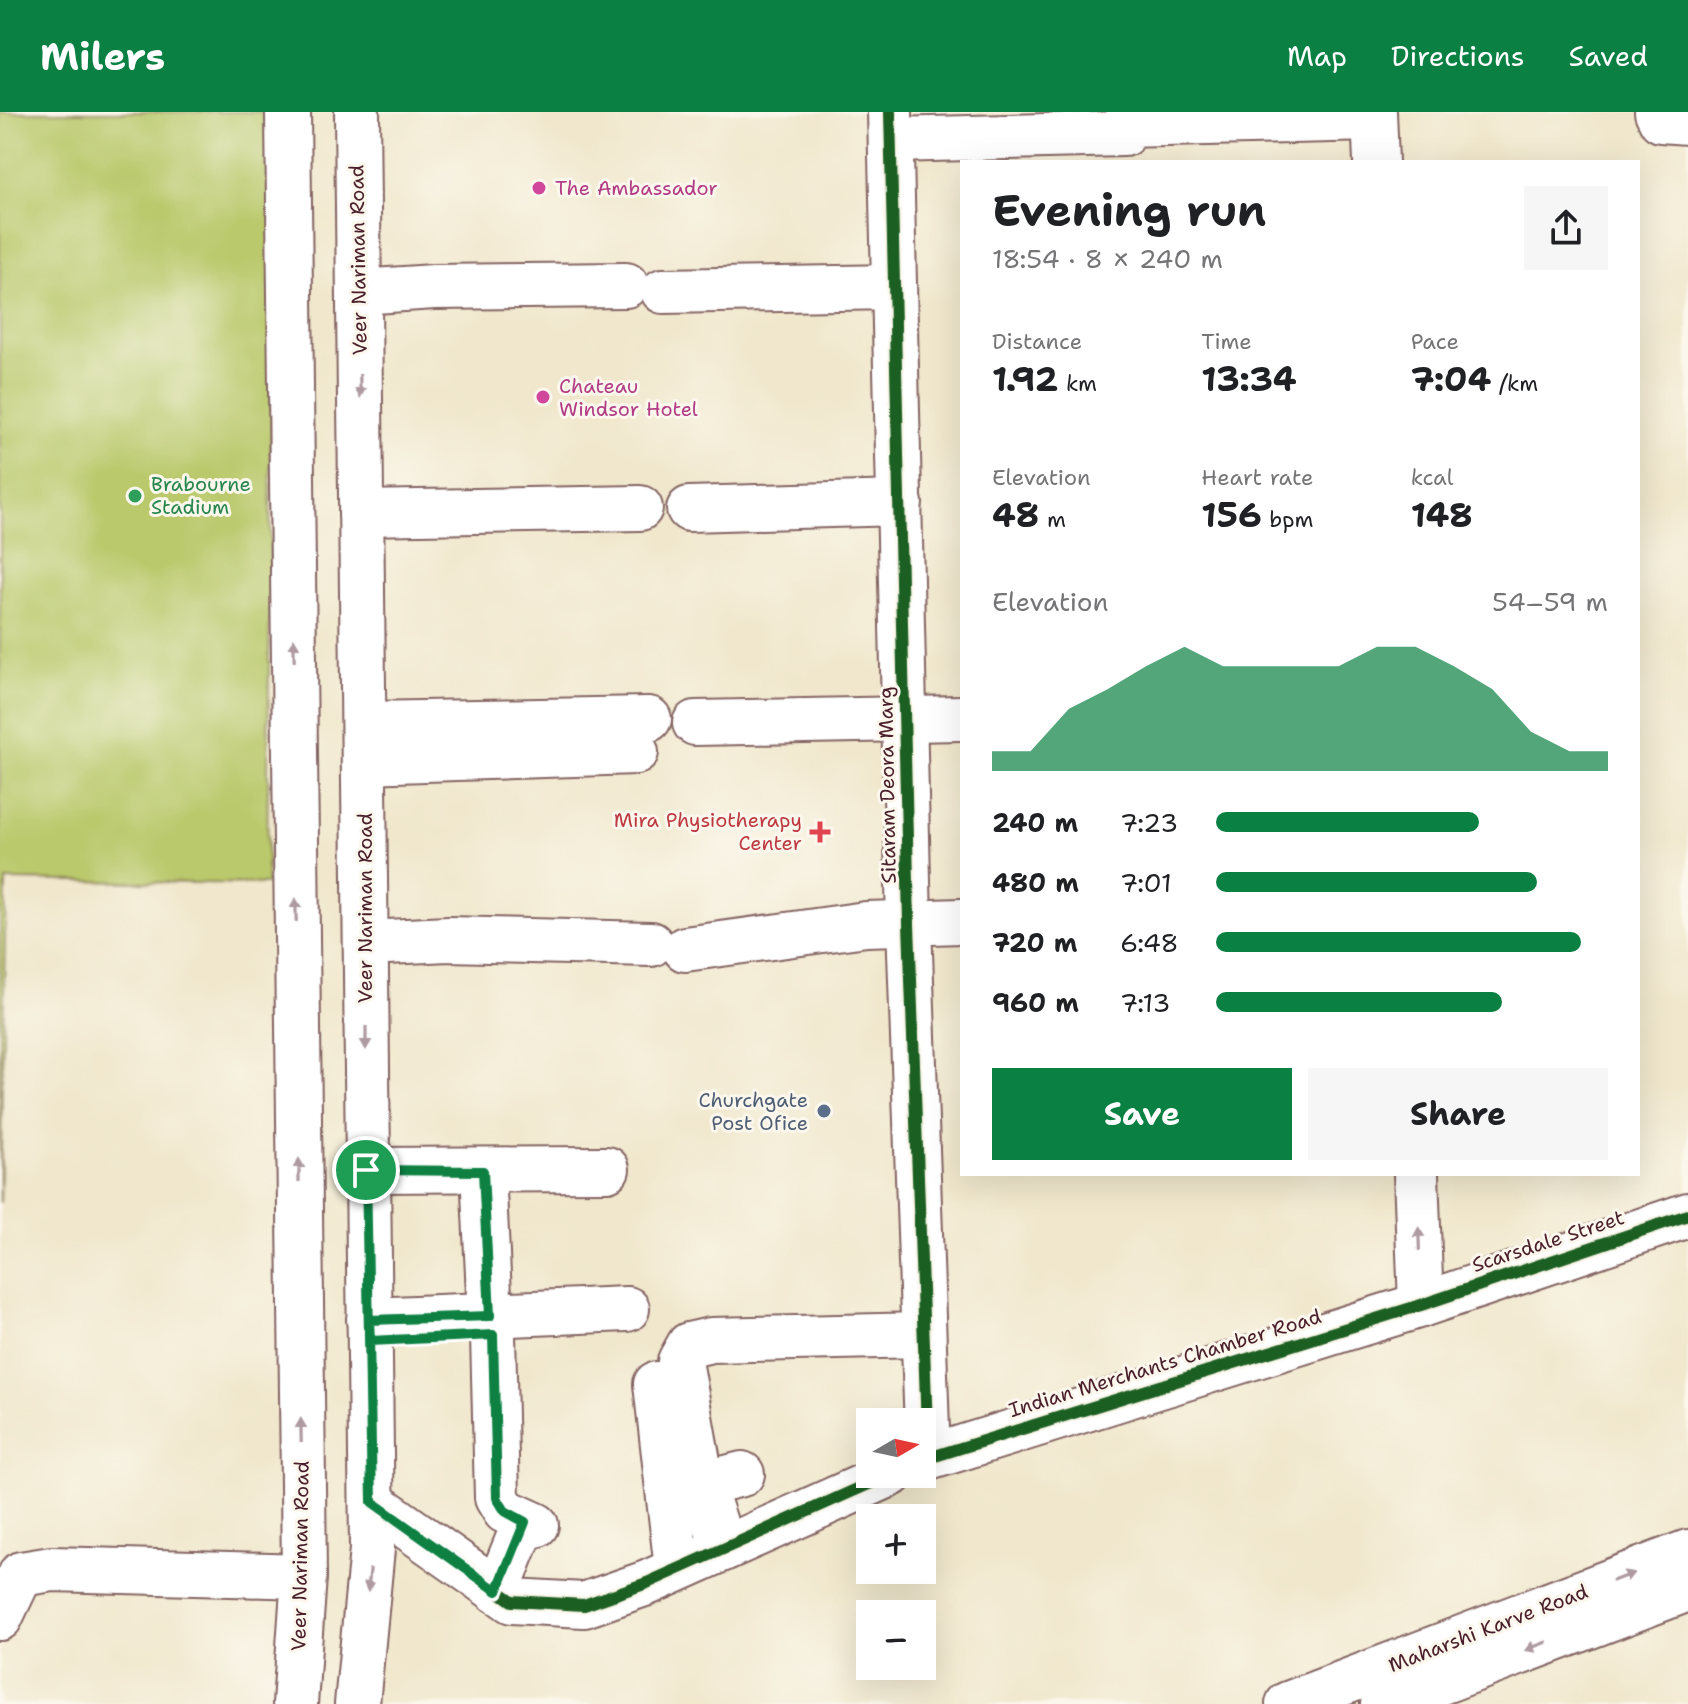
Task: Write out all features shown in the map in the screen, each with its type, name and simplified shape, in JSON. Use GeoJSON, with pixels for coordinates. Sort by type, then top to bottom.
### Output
{"type":"FeatureCollection","features":[{"type":"Feature","properties":{"kind":"main road","name":"Veer Nariman Road"},"geometry":{"type":"LineString","coordinates":[[288,112],[304,1576],[295,1704]]}},
{"type":"Feature","properties":{"kind":"main road","name":"Veer Nariman Road"},"geometry":{"type":"LineString","coordinates":[[357,112],[366,1170],[372,1502],[372,1549],[357,1704]]}},
{"type":"Feature","properties":{"kind":"main road"},"geometry":{"type":"LineString","coordinates":[[1657,112],[1661,120],[1688,122]]}},
{"type":"Feature","properties":{"kind":"main road"},"geometry":{"type":"LineString","coordinates":[[891,126],[1124,134],[1124,125],[1374,115],[1376,160]]}},
{"type":"Feature","properties":{"kind":"main road","name":"Sitaram Deora Marg"},"geometry":{"type":"LineString","coordinates":[[891,126],[909,924],[922,1335],[917,1408]]}},
{"type":"Feature","properties":{"kind":"main road"},"geometry":{"type":"LineString","coordinates":[[359,292],[434,287],[894,287]]}},
{"type":"Feature","properties":{"kind":"main road"},"geometry":{"type":"LineString","coordinates":[[689,509],[900,503]]}},
{"type":"Feature","properties":{"kind":"main road"},"geometry":{"type":"LineString","coordinates":[[361,513],[640,508]]}},
{"type":"Feature","properties":{"kind":"main road"},"geometry":{"type":"LineString","coordinates":[[695,723],[960,718]]}},
{"type":"Feature","properties":{"kind":"main road"},"geometry":{"type":"LineString","coordinates":[[364,742],[642,736]]}},
{"type":"Feature","properties":{"kind":"main road"},"geometry":{"type":"LineString","coordinates":[[366,943],[448,939],[668,947],[866,924],[960,921]]}},
{"type":"Feature","properties":{"kind":"main road"},"geometry":{"type":"LineString","coordinates":[[366,1170],[607,1169]]}},
{"type":"Feature","properties":{"kind":"main road"},"geometry":{"type":"LineString","coordinates":[[483,1171],[497,1498],[505,1511],[530,1524],[497,1591]]}},
{"type":"Feature","properties":{"kind":"main road"},"geometry":{"type":"LineString","coordinates":[[1416,1176],[1421,1305]]}},
{"type":"Feature","properties":{"kind":"main road","name":"Scarsdale Street"},"geometry":{"type":"LineString","coordinates":[[1421,1305],[1688,1215]]}},
{"type":"Feature","properties":{"kind":"main road","name":"Indian Merchants Chamber Road"},"geometry":{"type":"LineString","coordinates":[[936,1457],[1421,1305]]}},
{"type":"Feature","properties":{"kind":"main road"},"geometry":{"type":"LineString","coordinates":[[370,1330],[626,1320]]}},
{"type":"Feature","properties":{"kind":"main road"},"geometry":{"type":"LineString","coordinates":[[723,1547],[722,1479],[680,1361],[689,1345],[711,1340],[922,1335]]}},
{"type":"Feature","properties":{"kind":"main road"},"geometry":{"type":"LineString","coordinates":[[656,1384],[677,1569]]}},
{"type":"Feature","properties":{"kind":"main road","name":"Indian Merchants Chamber Road"},"geometry":{"type":"LineString","coordinates":[[372,1502],[512,1601],[584,1605],[677,1569],[859,1488]]}},
{"type":"Feature","properties":{"kind":"main road","name":"Maharshi Karve Road"},"geometry":{"type":"LineString","coordinates":[[1288,1704],[1688,1552]]}},
{"type":"Feature","properties":{"kind":"main road"},"geometry":{"type":"LineString","coordinates":[[0,1618],[21,1574],[42,1570],[304,1576]]}},
{"type":"Feature","properties":{"kind":"main road","name":"Maharshi Karve Road"},"geometry":{"type":"LineString","coordinates":[[1383,1704],[1688,1589]]}},
{"type":"Feature","properties":{"kind":"green space","name":"Brabourne Stadium"},"geometry":{"type":"Polygon","coordinates":[[[0,112],[274,112],[267,884],[6,880],[0,1203],[0,112]]]}},
{"type":"Feature","properties":{"kind":"cycle path"},"geometry":{"type":"LineString","coordinates":[[890,112],[909,924],[926,1408]]}},
{"type":"Feature","properties":{"kind":"cycle path"},"geometry":{"type":"LineString","coordinates":[[936,1456],[1421,1305],[1688,1215]]}},
{"type":"Feature","properties":{"kind":"cycle path"},"geometry":{"type":"LineString","coordinates":[[372,1502],[512,1601],[584,1605],[647,1583],[860,1488]]}},
{"type":"Feature","properties":{"kind":"place","name":"The Ambassador"},"geometry":{"type":"Point","coordinates":[539,188]}},
{"type":"Feature","properties":{"kind":"place","name":"Chateau Windsor Hotel"},"geometry":{"type":"Point","coordinates":[543,397]}},
{"type":"Feature","properties":{"kind":"place","name":"Brabourne Stadium"},"geometry":{"type":"Point","coordinates":[135,496]}},
{"type":"Feature","properties":{"kind":"place","name":"Mira Physiotherapy Center"},"geometry":{"type":"Point","coordinates":[820,832]}},
{"type":"Feature","properties":{"kind":"place","name":"Churchgate Post Ofice"},"geometry":{"type":"Point","coordinates":[824,1111]}},
{"type":"Feature","properties":{"kind":"route"},"geometry":{"type":"LineString","coordinates":[[366,1170],[483,1171],[490,1316],[369,1320],[370,1341],[493,1335],[497,1498],[505,1511],[525,1522],[497,1591],[372,1502],[366,1170]]}}]}
